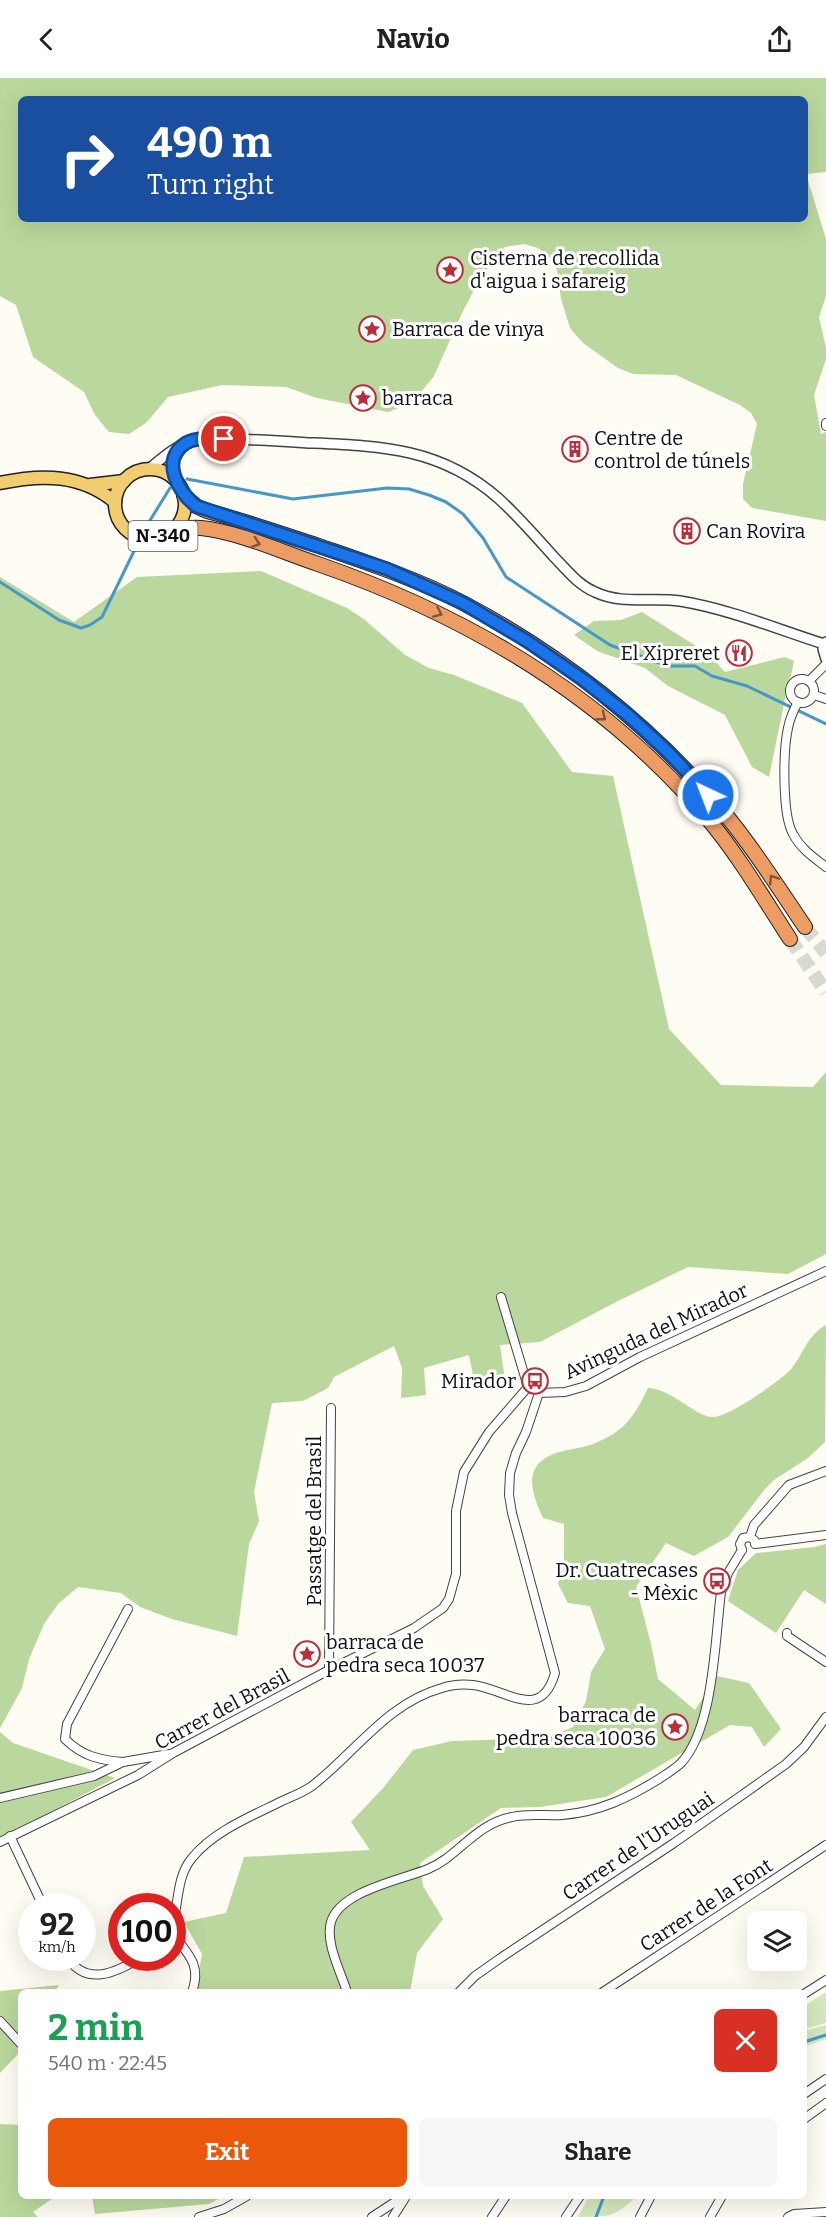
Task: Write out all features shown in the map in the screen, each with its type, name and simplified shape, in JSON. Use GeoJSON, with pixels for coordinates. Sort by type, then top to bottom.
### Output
{"type":"FeatureCollection","features":[{"type":"Feature","properties":{"kind":"highway"},"geometry":{"type":"LineString","coordinates":[[184,496],[196,506],[207,510],[387,569],[463,603],[547,654],[629,716],[669,753],[721,808],[760,860],[805,927]]}},
{"type":"Feature","properties":{"kind":"highway"},"geometry":{"type":"LineString","coordinates":[[174,530],[200,528],[247,540],[370,582],[451,618],[523,659],[576,696],[658,765],[709,820],[790,939]]}},
{"type":"Feature","properties":{"kind":"main road"},"geometry":{"type":"LineString","coordinates":[[148,470],[163,472],[175,479]]}},
{"type":"Feature","properties":{"kind":"main road","name":"N-340"},"geometry":{"type":"LineString","coordinates":[[148,470],[140,471],[124,481],[115,502],[122,524],[137,536],[157,538],[174,530],[183,514],[184,496],[175,479]]}},
{"type":"Feature","properties":{"kind":"main road","name":"N-340"},"geometry":{"type":"LineString","coordinates":[[0,483],[34,478],[53,478],[90,485],[124,481]]}},
{"type":"Feature","properties":{"kind":"main road","name":"N-340"},"geometry":{"type":"LineString","coordinates":[[90,485],[115,502]]}},
{"type":"Feature","properties":{"kind":"street","name":"N-340"},"geometry":{"type":"LineString","coordinates":[[148,470],[177,446],[200,439],[217,438],[352,444],[394,448],[427,456],[459,470],[485,487],[511,511],[572,576],[593,592],[616,598],[670,600],[699,605],[825,643],[823,654],[826,659]]}},
{"type":"Feature","properties":{"kind":"street"},"geometry":{"type":"LineString","coordinates":[[175,479],[173,460],[186,443]]}},
{"type":"Feature","properties":{"kind":"street"},"geometry":{"type":"LineString","coordinates":[[809,681],[826,664]]}},
{"type":"Feature","properties":{"kind":"street"},"geometry":{"type":"LineString","coordinates":[[798,680],[809,681],[814,687],[814,695],[808,702],[798,702],[792,697],[792,685],[798,680]]}},
{"type":"Feature","properties":{"kind":"street"},"geometry":{"type":"LineString","coordinates":[[814,695],[826,699]]}},
{"type":"Feature","properties":{"kind":"street"},"geometry":{"type":"LineString","coordinates":[[798,702],[791,714],[787,730],[785,776],[788,824],[799,844],[826,867]]}},
{"type":"Feature","properties":{"kind":"street","name":"Avinguda del Mirador"},"geometry":{"type":"LineString","coordinates":[[538,1393],[565,1392],[586,1386],[693,1332],[826,1271]]}},
{"type":"Feature","properties":{"kind":"street"},"geometry":{"type":"LineString","coordinates":[[178,1893],[182,1874],[203,1845],[223,1832],[311,1787],[379,1725],[404,1706],[442,1688],[473,1685],[522,1701],[533,1700],[546,1694],[553,1683],[555,1673],[509,1495],[510,1473],[538,1393],[528,1387],[501,1297]]}},
{"type":"Feature","properties":{"kind":"street","name":"Carrer del Brasil"},"geometry":{"type":"LineString","coordinates":[[0,1842],[138,1775],[174,1753],[329,1670],[414,1628],[443,1608],[449,1599],[456,1574],[456,1511],[464,1472],[489,1432],[528,1387]]}},
{"type":"Feature","properties":{"kind":"street","name":"Passatge del Brasil"},"geometry":{"type":"LineString","coordinates":[[329,1670],[331,1408]]}},
{"type":"Feature","properties":{"kind":"street"},"geometry":{"type":"LineString","coordinates":[[742,1550],[751,1551],[754,1525],[789,1485],[826,1471]]}},
{"type":"Feature","properties":{"kind":"street"},"geometry":{"type":"LineString","coordinates":[[346,1989],[334,1953],[330,1928],[334,1915],[345,1901],[429,1869],[466,1840],[494,1823],[512,1817],[564,1815],[621,1802],[681,1763],[688,1753],[706,1709],[721,1592],[728,1573],[742,1550],[741,1540],[826,1535]]}},
{"type":"Feature","properties":{"kind":"street"},"geometry":{"type":"LineString","coordinates":[[128,1609],[67,1724],[65,1739],[76,1750],[103,1760],[123,1762],[174,1753]]}},
{"type":"Feature","properties":{"kind":"street"},"geometry":{"type":"LineString","coordinates":[[787,1633],[787,1636],[826,1662]]}},
{"type":"Feature","properties":{"kind":"street","name":"Carrer de l'Uruguai"},"geometry":{"type":"LineString","coordinates":[[462,1989],[475,1976],[502,1957],[674,1843],[786,1764],[804,1747],[826,1717]]}},
{"type":"Feature","properties":{"kind":"street"},"geometry":{"type":"LineString","coordinates":[[0,1798],[94,1776],[123,1762]]}},
{"type":"Feature","properties":{"kind":"street"},"geometry":{"type":"LineString","coordinates":[[10,1836],[37,1893]]}},
{"type":"Feature","properties":{"kind":"street","name":"Carrer de la Font"},"geometry":{"type":"LineString","coordinates":[[608,1989],[826,1845]]}},
{"type":"Feature","properties":{"kind":"street"},"geometry":{"type":"LineString","coordinates":[[186,1952],[194,1963],[197,1973],[193,1989]]}},
{"type":"Feature","properties":{"kind":"street"},"geometry":{"type":"LineString","coordinates":[[82,1971],[88,1974],[117,1971]]}},
{"type":"Feature","properties":{"kind":"street"},"geometry":{"type":"LineString","coordinates":[[807,1992],[824,1982]]}},
{"type":"Feature","properties":{"kind":"street"},"geometry":{"type":"LineString","coordinates":[[0,2021],[18,2041]]}},
{"type":"Feature","properties":{"kind":"street"},"geometry":{"type":"LineString","coordinates":[[807,2092],[826,2079]]}},
{"type":"Feature","properties":{"kind":"street"},"geometry":{"type":"LineString","coordinates":[[807,2117],[826,2103]]}},
{"type":"Feature","properties":{"kind":"street"},"geometry":{"type":"LineString","coordinates":[[199,2217],[224,2209],[242,2199]]}},
{"type":"Feature","properties":{"kind":"street"},"geometry":{"type":"LineString","coordinates":[[372,2217],[400,2199]]}},
{"type":"Feature","properties":{"kind":"street"},"geometry":{"type":"LineString","coordinates":[[393,2217],[403,2199]]}},
{"type":"Feature","properties":{"kind":"street"},"geometry":{"type":"LineString","coordinates":[[492,2217],[504,2199]]}},
{"type":"Feature","properties":{"kind":"street"},"geometry":{"type":"LineString","coordinates":[[566,2217],[578,2199]]}},
{"type":"Feature","properties":{"kind":"street"},"geometry":{"type":"LineString","coordinates":[[640,2217],[649,2199]]}},
{"type":"Feature","properties":{"kind":"street"},"geometry":{"type":"LineString","coordinates":[[710,2217],[720,2199]]}},
{"type":"Feature","properties":{"kind":"street"},"geometry":{"type":"LineString","coordinates":[[794,2216],[826,2212]]}},
{"type":"Feature","properties":{"kind":"green space"},"geometry":{"type":"Polygon","coordinates":[[[0,78],[826,78],[826,172],[808,174],[808,96],[18,96],[18,222],[808,222],[808,180],[826,239],[826,296],[819,317],[826,348],[826,359],[814,395],[821,434],[826,432],[826,521],[752,508],[743,499],[743,484],[757,424],[751,413],[740,405],[676,375],[633,374],[618,368],[583,343],[570,328],[561,299],[557,270],[551,259],[538,248],[524,244],[505,247],[480,278],[434,376],[412,403],[388,412],[317,398],[286,387],[222,385],[168,397],[146,423],[129,434],[109,432],[95,415],[84,392],[33,357],[16,305],[0,296],[0,78]]]}},
{"type":"Feature","properties":{"kind":"green space"},"geometry":{"type":"Polygon","coordinates":[[[261,571],[347,608],[365,620],[405,655],[429,668],[454,675],[522,703],[572,772],[613,776],[669,1029],[721,1085],[813,1087],[826,1072],[826,1254],[788,1274],[688,1267],[540,1342],[500,1345],[505,1380],[476,1390],[469,1355],[424,1368],[426,1395],[401,1398],[402,1368],[394,1346],[334,1377],[328,1388],[303,1401],[272,1403],[254,1492],[259,1521],[249,1544],[237,1636],[172,1619],[140,1607],[121,1593],[78,1587],[58,1604],[44,1624],[29,1659],[22,1688],[0,1728],[0,577],[74,622],[137,577],[261,571]]]}},
{"type":"Feature","properties":{"kind":"green space"},"geometry":{"type":"Polygon","coordinates":[[[642,612],[707,653],[725,672],[785,657],[794,661],[791,676],[785,686],[785,699],[769,777],[752,767],[725,715],[668,686],[645,668],[597,651],[574,635],[594,621],[621,620],[642,612]]]}},
{"type":"Feature","properties":{"kind":"green space"},"geometry":{"type":"Polygon","coordinates":[[[826,1325],[825,1442],[808,1458],[774,1480],[728,1537],[694,1556],[666,1543],[636,1587],[658,1679],[695,1710],[717,1676],[749,1683],[781,1729],[764,1747],[752,1727],[730,1725],[606,1797],[540,1807],[501,1808],[420,1863],[423,1886],[443,1919],[417,1953],[411,1989],[196,1989],[202,1954],[186,1922],[226,1913],[244,1857],[370,1850],[351,1822],[384,1787],[413,1750],[452,1741],[547,1738],[573,1727],[586,1701],[591,1672],[605,1649],[590,1606],[568,1603],[558,1584],[564,1564],[564,1524],[543,1518],[538,1507],[532,1477],[541,1461],[550,1455],[596,1443],[617,1432],[634,1413],[648,1388],[666,1393],[707,1416],[714,1417],[732,1411],[786,1374],[810,1339],[826,1325]]]}},
{"type":"Feature","properties":{"kind":"green space"},"geometry":{"type":"Polygon","coordinates":[[[826,1544],[826,1604],[804,1590],[776,1633],[728,1601],[738,1570],[756,1553],[826,1544]]]}},
{"type":"Feature","properties":{"kind":"green space"},"geometry":{"type":"Polygon","coordinates":[[[0,1732],[13,1743],[115,1778],[0,1839],[0,1732]]]}},
{"type":"Feature","properties":{"kind":"green space"},"geometry":{"type":"Polygon","coordinates":[[[59,1985],[57,1989],[20,1989],[59,1985]]]}},
{"type":"Feature","properties":{"kind":"green space"},"geometry":{"type":"Polygon","coordinates":[[[18,1989],[18,2054],[0,2073],[0,1991],[18,1989]]]}},
{"type":"Feature","properties":{"kind":"green space"},"geometry":{"type":"Polygon","coordinates":[[[826,1992],[826,2023],[807,2028],[807,2004],[826,1992]]]}},
{"type":"Feature","properties":{"kind":"green space"},"geometry":{"type":"Polygon","coordinates":[[[826,2025],[826,2039],[807,2046],[807,2030],[826,2025]]]}},
{"type":"Feature","properties":{"kind":"green space"},"geometry":{"type":"Polygon","coordinates":[[[0,2124],[18,2125],[18,2199],[52,2199],[33,2212],[38,2217],[0,2217],[0,2124]]]}},
{"type":"Feature","properties":{"kind":"green space"},"geometry":{"type":"Polygon","coordinates":[[[92,2199],[218,2199],[209,2204],[95,2214],[92,2199]]]}},
{"type":"Feature","properties":{"kind":"green space"},"geometry":{"type":"Polygon","coordinates":[[[587,2199],[634,2199],[611,2214],[578,2217],[587,2199]]]}},
{"type":"Feature","properties":{"kind":"waterway"},"geometry":{"type":"LineString","coordinates":[[187,479],[293,499],[387,488],[409,489],[429,495],[446,502],[463,514],[483,538],[506,577],[610,645],[668,666],[695,666],[712,676],[747,686],[826,724]]}},
{"type":"Feature","properties":{"kind":"waterway"},"geometry":{"type":"LineString","coordinates":[[144,530],[170,488]]}},
{"type":"Feature","properties":{"kind":"waterway"},"geometry":{"type":"LineString","coordinates":[[0,582],[59,620],[81,628],[102,617],[136,547]]}},
{"type":"Feature","properties":{"kind":"waterway"},"geometry":{"type":"LineString","coordinates":[[807,2041],[826,2035]]}},
{"type":"Feature","properties":{"kind":"waterway"},"geometry":{"type":"LineString","coordinates":[[596,2217],[603,2199]]}},
{"type":"Feature","properties":{"kind":"tunnel"},"geometry":{"type":"LineString","coordinates":[[805,927],[826,953]]}},
{"type":"Feature","properties":{"kind":"tunnel"},"geometry":{"type":"LineString","coordinates":[[790,939],[826,992]]}},
{"type":"Feature","properties":{"kind":"place","name":"Cisterna de recollida d'aigua i safareig"},"geometry":{"type":"Point","coordinates":[450,270]}},
{"type":"Feature","properties":{"kind":"place","name":"Barraca de vinya"},"geometry":{"type":"Point","coordinates":[372,329]}},
{"type":"Feature","properties":{"kind":"place","name":"barraca"},"geometry":{"type":"Point","coordinates":[363,398]}},
{"type":"Feature","properties":{"kind":"place","name":"Centre de control de túnels"},"geometry":{"type":"Point","coordinates":[575,449]}},
{"type":"Feature","properties":{"kind":"place","name":"Can Rovira"},"geometry":{"type":"Point","coordinates":[687,531]}},
{"type":"Feature","properties":{"kind":"place","name":"El Xipreret"},"geometry":{"type":"Point","coordinates":[739,653]}},
{"type":"Feature","properties":{"kind":"place","name":"Mirador"},"geometry":{"type":"Point","coordinates":[535,1381]}},
{"type":"Feature","properties":{"kind":"place","name":"Dr. Cuatrecases - Mèxic"},"geometry":{"type":"Point","coordinates":[717,1581]}},
{"type":"Feature","properties":{"kind":"place","name":"barraca de pedra seca 10037"},"geometry":{"type":"Point","coordinates":[307,1654]}},
{"type":"Feature","properties":{"kind":"place","name":"barraca de pedra seca 10036"},"geometry":{"type":"Point","coordinates":[675,1727]}},
{"type":"Feature","properties":{"kind":"route"},"geometry":{"type":"LineString","coordinates":[[224,439],[200,439],[186,443],[173,460],[175,479],[182,488],[184,496],[196,506],[387,569],[463,603],[527,641],[585,681],[629,716],[669,753],[708,795]]}}]}
